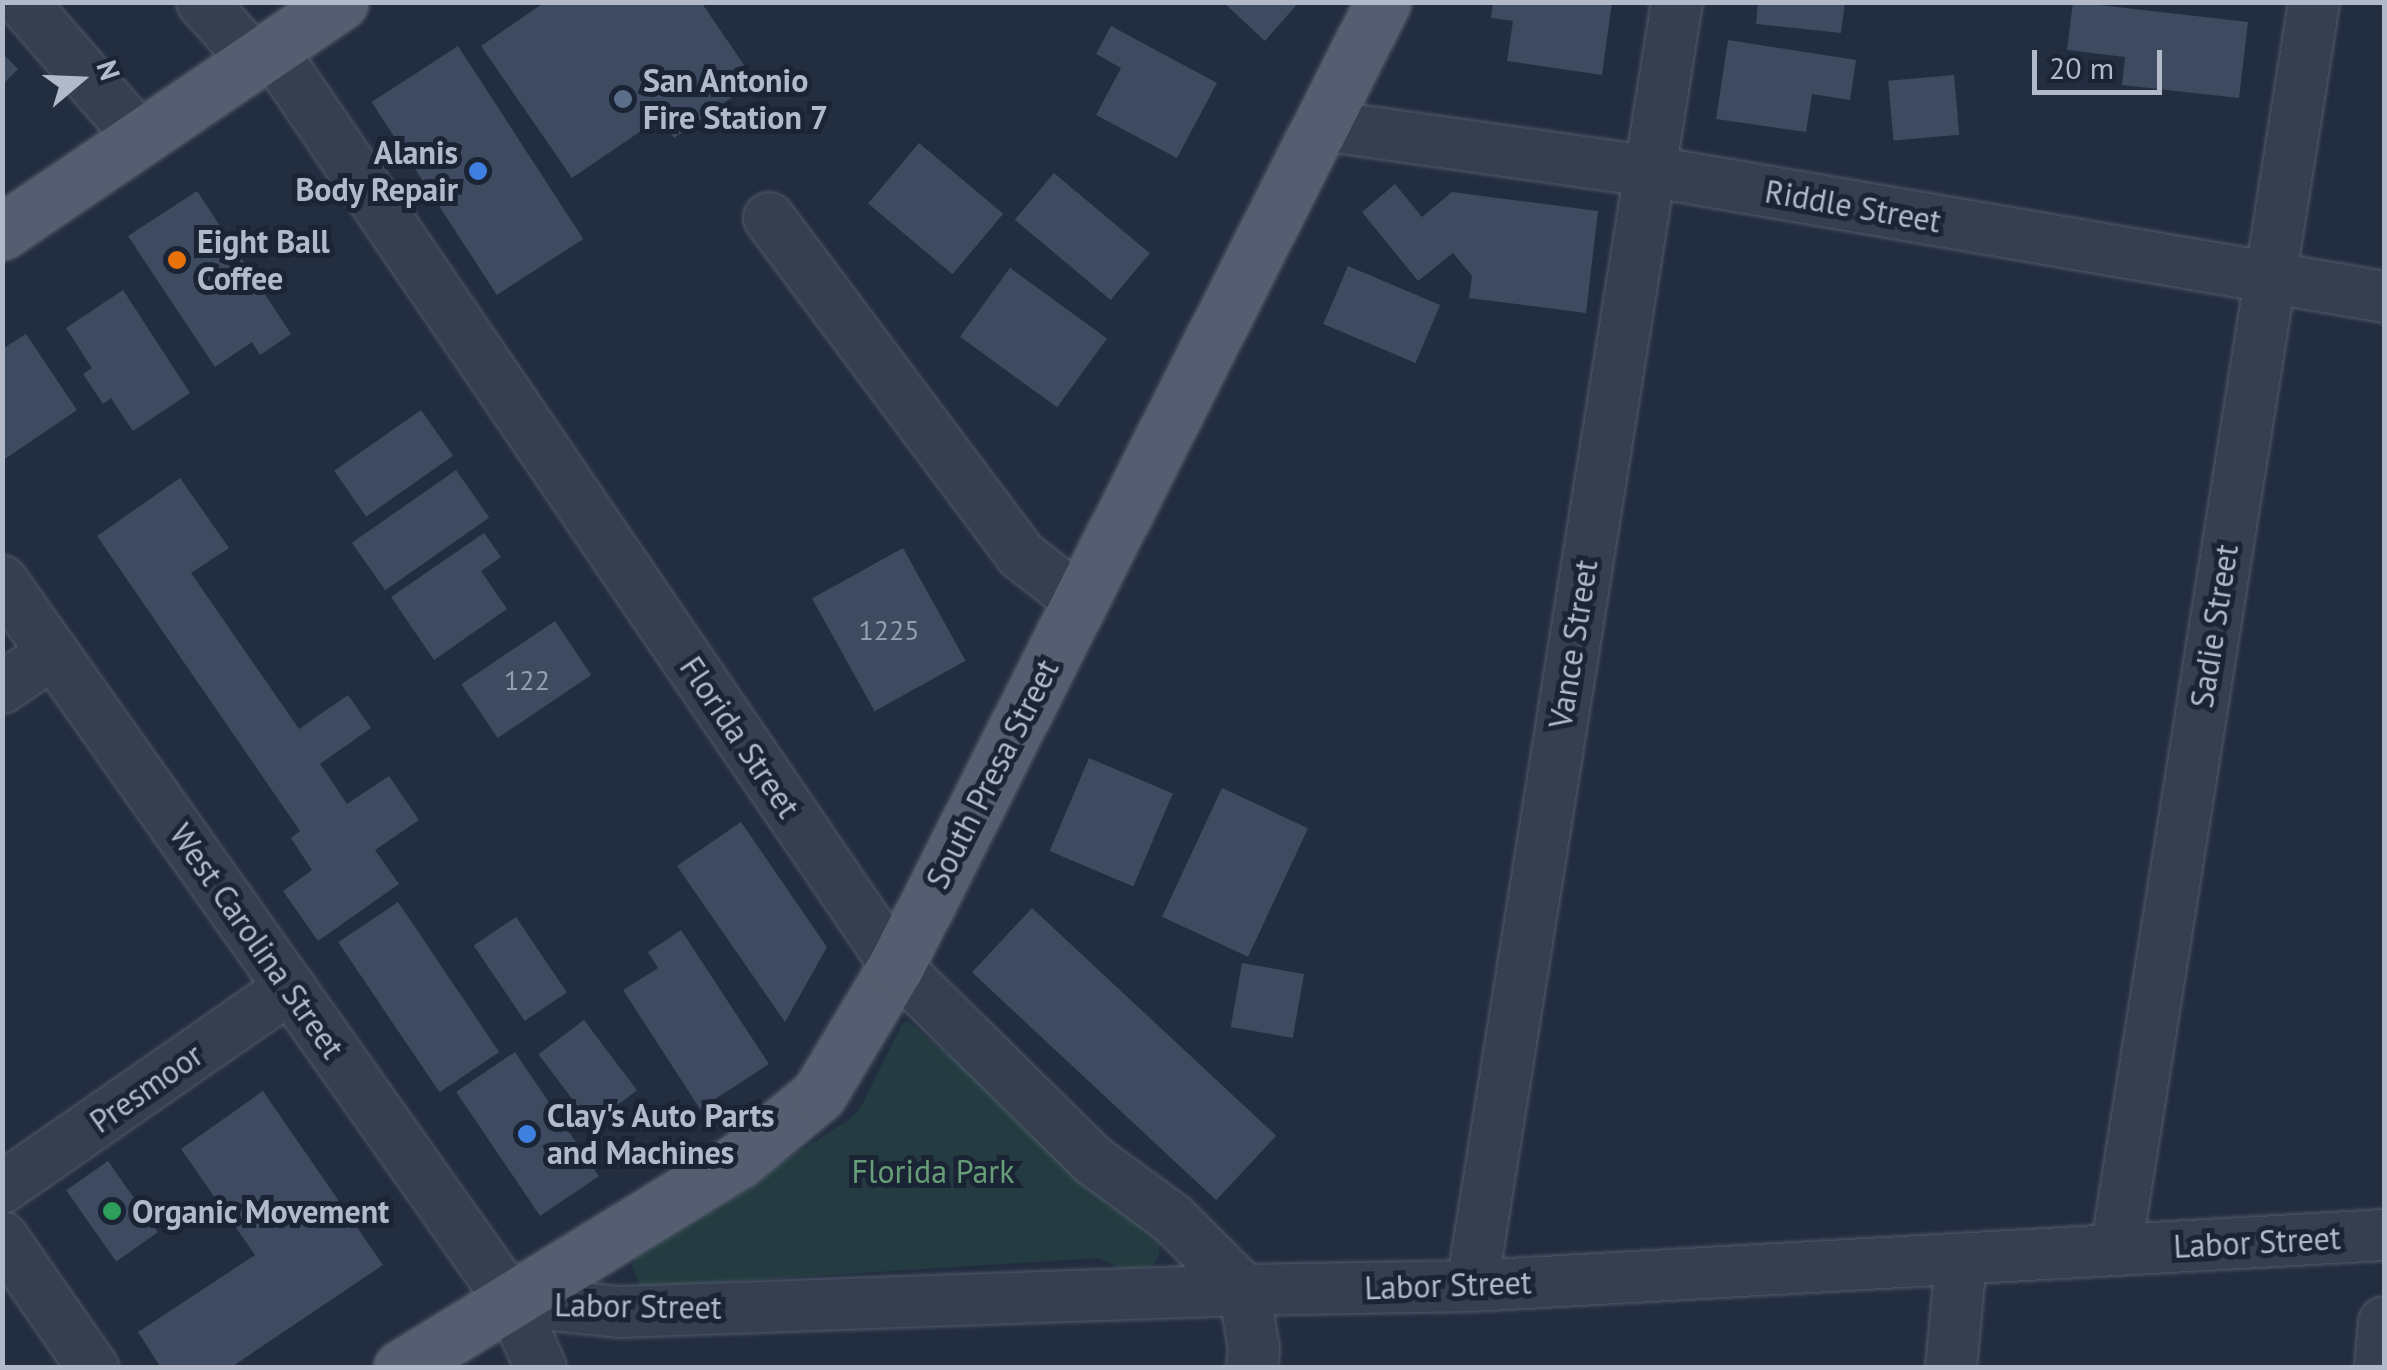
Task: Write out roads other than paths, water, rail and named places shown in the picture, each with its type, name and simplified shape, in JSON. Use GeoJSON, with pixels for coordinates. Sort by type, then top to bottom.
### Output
{"type":"FeatureCollection","features":[{"type":"Feature","properties":{"kind":"main road"},"geometry":{"type":"LineString","coordinates":[[2,232],[340,2]]}},
{"type":"Feature","properties":{"kind":"main road","name":"South Presa Street"},"geometry":{"type":"LineString","coordinates":[[401,1368],[738,1161],[785,1126],[818,1094],[844,1059],[896,966],[1383,2]]}},
{"type":"Feature","properties":{"kind":"street"},"geometry":{"type":"LineString","coordinates":[[22,2],[141,138]]}},
{"type":"Feature","properties":{"kind":"street","name":"Florida Street"},"geometry":{"type":"LineString","coordinates":[[202,2],[263,55],[896,966],[1094,1161],[1172,1218],[1244,1290]]}},
{"type":"Feature","properties":{"kind":"street","name":"Vance Street"},"geometry":{"type":"LineString","coordinates":[[1472,1286],[1677,2]]}},
{"type":"Feature","properties":{"kind":"street","name":"Sadie Street"},"geometry":{"type":"LineString","coordinates":[[2116,1250],[2314,2]]}},
{"type":"Feature","properties":{"kind":"street","name":"Riddle Street"},"geometry":{"type":"LineString","coordinates":[[1320,124],[1648,171],[2384,298]]}},
{"type":"Feature","properties":{"kind":"street"},"geometry":{"type":"LineString","coordinates":[[769,218],[1021,554],[1080,601]]}},
{"type":"Feature","properties":{"kind":"street","name":"West Carolina Street"},"geometry":{"type":"LineString","coordinates":[[2,582],[511,1301],[541,1368]]}},
{"type":"Feature","properties":{"kind":"street"},"geometry":{"type":"LineString","coordinates":[[2,688],[53,653]]}},
{"type":"Feature","properties":{"kind":"street","name":"Presmoor"},"geometry":{"type":"LineString","coordinates":[[2,1188],[290,988]]}},
{"type":"Feature","properties":{"kind":"street","name":"Labor Street"},"geometry":{"type":"LineString","coordinates":[[511,1301],[620,1312],[1472,1286],[2384,1235]]}},
{"type":"Feature","properties":{"kind":"street"},"geometry":{"type":"LineString","coordinates":[[2,1237],[93,1368]]}},
{"type":"Feature","properties":{"kind":"street"},"geometry":{"type":"LineString","coordinates":[[1951,1368],[1961,1260]]}},
{"type":"Feature","properties":{"kind":"street"},"geometry":{"type":"LineString","coordinates":[[1244,1290],[1254,1350],[1252,1368]]}},
{"type":"Feature","properties":{"kind":"street"},"geometry":{"type":"LineString","coordinates":[[2380,1368],[2384,1322]]}},
{"type":"Feature","properties":{"kind":"place","name":"San Antonio Fire Station 7"},"geometry":{"type":"Point","coordinates":[623,99]}},
{"type":"Feature","properties":{"kind":"place","name":"Alanis Body Repair"},"geometry":{"type":"Point","coordinates":[478,171]}},
{"type":"Feature","properties":{"kind":"place","name":"Eight Ball Coffee"},"geometry":{"type":"Point","coordinates":[177,260]}},
{"type":"Feature","properties":{"kind":"place","name":"Clay's Auto Parts and Machines"},"geometry":{"type":"Point","coordinates":[527,1134]}},
{"type":"Feature","properties":{"kind":"place","name":"Organic Movement"},"geometry":{"type":"Point","coordinates":[112,1211]}},
{"type":"Feature","properties":{"kind":"park label","name":"Florida Park"},"geometry":{"type":"Point","coordinates":[933,1171]}}]}
